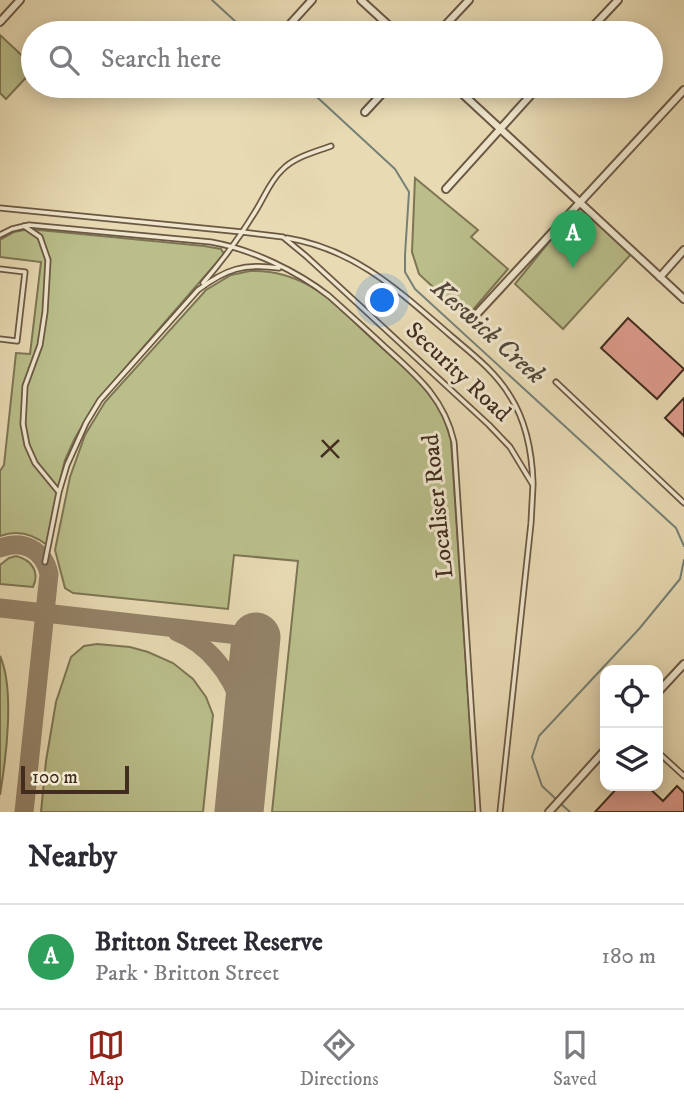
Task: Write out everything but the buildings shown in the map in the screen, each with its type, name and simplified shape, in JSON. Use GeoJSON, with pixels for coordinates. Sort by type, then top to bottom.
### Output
{"type":"FeatureCollection","features":[{"type":"Feature","properties":{"kind":"street"},"geometry":{"type":"LineString","coordinates":[[0,22],[20,0]]}},
{"type":"Feature","properties":{"kind":"street"},"geometry":{"type":"LineString","coordinates":[[293,21],[312,0]]}},
{"type":"Feature","properties":{"kind":"street"},"geometry":{"type":"LineString","coordinates":[[361,0],[384,21]]}},
{"type":"Feature","properties":{"kind":"street"},"geometry":{"type":"LineString","coordinates":[[449,21],[469,0]]}},
{"type":"Feature","properties":{"kind":"street"},"geometry":{"type":"LineString","coordinates":[[598,21],[618,0]]}},
{"type":"Feature","properties":{"kind":"street"},"geometry":{"type":"LineString","coordinates":[[473,318],[684,90]]}},
{"type":"Feature","properties":{"kind":"street"},"geometry":{"type":"LineString","coordinates":[[365,112],[378,98]]}},
{"type":"Feature","properties":{"kind":"street"},"geometry":{"type":"LineString","coordinates":[[467,98],[684,299]]}},
{"type":"Feature","properties":{"kind":"street"},"geometry":{"type":"LineString","coordinates":[[446,189],[528,98]]}},
{"type":"Feature","properties":{"kind":"street"},"geometry":{"type":"LineString","coordinates":[[660,277],[684,250]]}},
{"type":"Feature","properties":{"kind":"street"},"geometry":{"type":"LineString","coordinates":[[663,687],[684,664]]}},
{"type":"Feature","properties":{"kind":"street"},"geometry":{"type":"LineString","coordinates":[[549,812],[600,756]]}},
{"type":"Feature","properties":{"kind":"lane"},"geometry":{"type":"LineString","coordinates":[[45,562],[67,465],[74,446],[100,400],[198,290],[233,246],[282,169],[331,146]]}},
{"type":"Feature","properties":{"kind":"lane"},"geometry":{"type":"LineString","coordinates":[[0,208],[242,232],[320,245],[346,256],[393,286],[489,370],[510,395],[524,426],[533,466],[533,485],[500,812]]}},
{"type":"Feature","properties":{"kind":"lane","name":"Localiser Road"},"geometry":{"type":"LineString","coordinates":[[0,235],[29,225],[233,246],[314,284],[416,375],[438,403],[451,430],[456,465],[478,812]]}},
{"type":"Feature","properties":{"kind":"lane"},"geometry":{"type":"LineString","coordinates":[[24,226],[40,237],[48,260],[42,334],[25,386],[23,424],[31,455],[59,492]]}},
{"type":"Feature","properties":{"kind":"lane","name":"Security Road"},"geometry":{"type":"LineString","coordinates":[[283,237],[500,435],[533,485]]}},
{"type":"Feature","properties":{"kind":"lane"},"geometry":{"type":"LineString","coordinates":[[198,290],[231,270],[257,266],[285,269]]}},
{"type":"Feature","properties":{"kind":"lane"},"geometry":{"type":"LineString","coordinates":[[0,269],[25,272],[17,341],[0,339]]}},
{"type":"Feature","properties":{"kind":"lane"},"geometry":{"type":"LineString","coordinates":[[556,382],[684,503]]}},
{"type":"Feature","properties":{"kind":"lane"},"geometry":{"type":"LineString","coordinates":[[663,757],[684,776]]}},
{"type":"Feature","properties":{"kind":"green space"},"geometry":{"type":"Polygon","coordinates":[[[0,35],[21,55],[21,83],[6,99],[0,93],[0,35]]]}},
{"type":"Feature","properties":{"kind":"green space"},"geometry":{"type":"Polygon","coordinates":[[[415,178],[478,230],[471,237],[508,269],[466,318],[419,274],[412,252],[415,178]]]}},
{"type":"Feature","properties":{"kind":"green space"},"geometry":{"type":"Polygon","coordinates":[[[580,204],[633,252],[563,329],[515,284],[580,204]]]}},
{"type":"Feature","properties":{"kind":"green space"},"geometry":{"type":"Polygon","coordinates":[[[29,229],[204,246],[221,249],[224,254],[99,398],[65,460],[47,545],[25,534],[0,536],[0,471],[4,465],[16,353],[30,354],[41,262],[0,257],[0,240],[14,232],[29,229]]]}},
{"type":"Feature","properties":{"kind":"green space"},"geometry":{"type":"Polygon","coordinates":[[[250,271],[290,277],[328,297],[412,375],[442,415],[451,441],[477,812],[272,812],[298,561],[234,555],[228,609],[73,593],[65,588],[55,550],[70,477],[85,435],[105,402],[206,290],[231,275],[250,271]]]}},
{"type":"Feature","properties":{"kind":"green space"},"geometry":{"type":"Polygon","coordinates":[[[16,556],[33,567],[36,576],[33,587],[0,584],[0,565],[16,556]]]}},
{"type":"Feature","properties":{"kind":"green space"},"geometry":{"type":"Polygon","coordinates":[[[97,644],[130,647],[173,663],[193,679],[206,697],[213,715],[203,812],[41,812],[56,702],[71,657],[84,646],[97,644]]]}},
{"type":"Feature","properties":{"kind":"green space"},"geometry":{"type":"Polygon","coordinates":[[[0,656],[5,670],[8,705],[7,744],[0,795],[0,656]]]}},
{"type":"Feature","properties":{"kind":"waterway","name":"Keswick Creek"},"geometry":{"type":"LineString","coordinates":[[212,0],[235,21]]}},
{"type":"Feature","properties":{"kind":"waterway","name":"Keswick Creek"},"geometry":{"type":"LineString","coordinates":[[318,98],[395,169],[409,192],[405,272],[415,289],[676,528],[684,546]]}},
{"type":"Feature","properties":{"kind":"waterway","name":"Keswick Creek"},"geometry":{"type":"LineString","coordinates":[[557,800],[542,786],[532,757],[539,736],[639,629],[680,579],[684,560]]}},
{"type":"Feature","properties":{"kind":"waterway","name":"Keswick Creek"},"geometry":{"type":"LineString","coordinates":[[561,804],[570,812]]}},
{"type":"Feature","properties":{"kind":"taxiway"},"geometry":{"type":"LineString","coordinates":[[0,548],[17,545],[31,549],[42,559],[49,574],[24,812]]}},
{"type":"Feature","properties":{"kind":"taxiway"},"geometry":{"type":"LineString","coordinates":[[0,608],[256,637]]}},
{"type":"Feature","properties":{"kind":"taxiway"},"geometry":{"type":"LineString","coordinates":[[177,632],[199,644],[225,671],[241,705],[246,738]]}},
{"type":"Feature","properties":{"kind":"runway"},"geometry":{"type":"LineString","coordinates":[[239,812],[256,637]]}},
{"type":"Feature","properties":{"kind":"place","name":"Britton Street Reserve"},"geometry":{"type":"Point","coordinates":[573,268]}}]}
